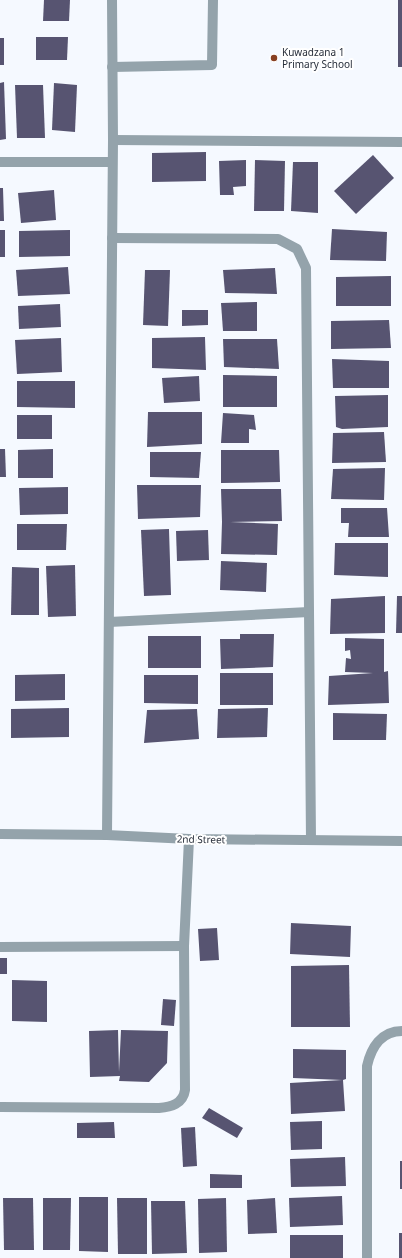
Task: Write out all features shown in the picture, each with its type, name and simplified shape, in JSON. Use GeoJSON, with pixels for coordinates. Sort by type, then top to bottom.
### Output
{"type":"FeatureCollection","features":[{"type":"Feature","properties":{"kind":"street"},"geometry":{"type":"LineString","coordinates":[[107,835],[113,140],[112,0]]}},
{"type":"Feature","properties":{"kind":"street"},"geometry":{"type":"LineString","coordinates":[[112,67],[212,65],[213,0]]}},
{"type":"Feature","properties":{"kind":"street"},"geometry":{"type":"LineString","coordinates":[[113,140],[402,142]]}},
{"type":"Feature","properties":{"kind":"street"},"geometry":{"type":"LineString","coordinates":[[0,162],[112,162]]}},
{"type":"Feature","properties":{"kind":"street"},"geometry":{"type":"LineString","coordinates":[[112,238],[278,239],[297,249],[306,268],[311,840]]}},
{"type":"Feature","properties":{"kind":"street"},"geometry":{"type":"LineString","coordinates":[[109,622],[309,612]]}},
{"type":"Feature","properties":{"kind":"street","name":"2nd Street"},"geometry":{"type":"LineString","coordinates":[[0,834],[107,835],[189,839],[402,841]]}},
{"type":"Feature","properties":{"kind":"street"},"geometry":{"type":"LineString","coordinates":[[0,1107],[159,1108],[172,1106],[181,1101],[185,1090],[184,946],[189,839]]}},
{"type":"Feature","properties":{"kind":"street"},"geometry":{"type":"LineString","coordinates":[[0,947],[184,946]]}},
{"type":"Feature","properties":{"kind":"street"},"geometry":{"type":"LineString","coordinates":[[367,1258],[367,1066],[369,1056],[377,1042],[383,1036],[389,1033],[402,1031]]}},
{"type":"Feature","properties":{"kind":"building"},"geometry":{"type":"Polygon","coordinates":[[[44,0],[70,0],[69,21],[43,21],[44,0]]]}},
{"type":"Feature","properties":{"kind":"building"},"geometry":{"type":"Polygon","coordinates":[[[398,0],[402,0],[402,67],[398,67],[398,0]]]}},
{"type":"Feature","properties":{"kind":"building"},"geometry":{"type":"Polygon","coordinates":[[[36,37],[68,37],[67,60],[36,60],[36,37]]]}},
{"type":"Feature","properties":{"kind":"building"},"geometry":{"type":"Polygon","coordinates":[[[0,38],[4,38],[4,65],[0,65],[0,38]]]}},
{"type":"Feature","properties":{"kind":"building"},"geometry":{"type":"Polygon","coordinates":[[[4,82],[6,139],[0,140],[0,83],[4,82]]]}},
{"type":"Feature","properties":{"kind":"building"},"geometry":{"type":"Polygon","coordinates":[[[54,83],[77,85],[75,132],[52,130],[54,83]]]}},
{"type":"Feature","properties":{"kind":"building"},"geometry":{"type":"Polygon","coordinates":[[[15,85],[43,85],[45,138],[17,138],[15,85]]]}},
{"type":"Feature","properties":{"kind":"building"},"geometry":{"type":"Polygon","coordinates":[[[206,152],[206,181],[152,182],[152,153],[206,152]]]}},
{"type":"Feature","properties":{"kind":"building"},"geometry":{"type":"Polygon","coordinates":[[[373,155],[394,178],[356,214],[334,191],[373,155]]]}},
{"type":"Feature","properties":{"kind":"building"},"geometry":{"type":"Polygon","coordinates":[[[246,160],[246,186],[233,187],[234,195],[220,195],[219,161],[246,160]]]}},
{"type":"Feature","properties":{"kind":"building"},"geometry":{"type":"Polygon","coordinates":[[[255,160],[285,161],[284,211],[254,211],[255,160]]]}},
{"type":"Feature","properties":{"kind":"building"},"geometry":{"type":"Polygon","coordinates":[[[293,162],[318,162],[318,213],[291,211],[293,162]]]}},
{"type":"Feature","properties":{"kind":"building"},"geometry":{"type":"Polygon","coordinates":[[[0,188],[3,188],[4,221],[0,221],[0,188]]]}},
{"type":"Feature","properties":{"kind":"building"},"geometry":{"type":"Polygon","coordinates":[[[54,190],[56,220],[21,223],[18,193],[54,190]]]}},
{"type":"Feature","properties":{"kind":"building"},"geometry":{"type":"Polygon","coordinates":[[[332,229],[387,232],[386,261],[330,260],[332,229]]]}},
{"type":"Feature","properties":{"kind":"building"},"geometry":{"type":"Polygon","coordinates":[[[0,230],[5,230],[5,257],[0,257],[0,230]]]}},
{"type":"Feature","properties":{"kind":"building"},"geometry":{"type":"Polygon","coordinates":[[[70,230],[70,256],[19,257],[19,231],[70,230]]]}},
{"type":"Feature","properties":{"kind":"building"},"geometry":{"type":"Polygon","coordinates":[[[68,267],[70,294],[18,296],[16,270],[68,267]]]}},
{"type":"Feature","properties":{"kind":"building"},"geometry":{"type":"Polygon","coordinates":[[[275,268],[277,294],[225,293],[223,270],[275,268]]]}},
{"type":"Feature","properties":{"kind":"building"},"geometry":{"type":"Polygon","coordinates":[[[145,270],[170,270],[168,326],[143,325],[145,270]]]}},
{"type":"Feature","properties":{"kind":"building"},"geometry":{"type":"Polygon","coordinates":[[[391,276],[391,306],[336,306],[336,277],[391,276]]]}},
{"type":"Feature","properties":{"kind":"building"},"geometry":{"type":"Polygon","coordinates":[[[257,302],[257,331],[223,331],[221,303],[257,302]]]}},
{"type":"Feature","properties":{"kind":"building"},"geometry":{"type":"Polygon","coordinates":[[[60,304],[61,327],[19,329],[18,306],[60,304]]]}},
{"type":"Feature","properties":{"kind":"building"},"geometry":{"type":"Polygon","coordinates":[[[182,310],[208,310],[208,325],[182,326],[182,310]]]}},
{"type":"Feature","properties":{"kind":"building"},"geometry":{"type":"Polygon","coordinates":[[[389,320],[391,348],[331,349],[331,321],[389,320]]]}},
{"type":"Feature","properties":{"kind":"building"},"geometry":{"type":"Polygon","coordinates":[[[205,337],[206,370],[152,368],[152,338],[205,337]]]}},
{"type":"Feature","properties":{"kind":"building"},"geometry":{"type":"Polygon","coordinates":[[[61,338],[62,372],[17,374],[15,340],[61,338]]]}},
{"type":"Feature","properties":{"kind":"building"},"geometry":{"type":"Polygon","coordinates":[[[223,339],[277,339],[279,369],[224,367],[223,339]]]}},
{"type":"Feature","properties":{"kind":"building"},"geometry":{"type":"Polygon","coordinates":[[[332,359],[389,361],[389,388],[333,388],[332,359]]]}},
{"type":"Feature","properties":{"kind":"building"},"geometry":{"type":"Polygon","coordinates":[[[223,375],[277,376],[277,407],[223,407],[223,375]]]}},
{"type":"Feature","properties":{"kind":"building"},"geometry":{"type":"Polygon","coordinates":[[[199,376],[200,401],[164,403],[162,378],[199,376]]]}},
{"type":"Feature","properties":{"kind":"building"},"geometry":{"type":"Polygon","coordinates":[[[17,381],[75,381],[75,408],[17,407],[17,381]]]}},
{"type":"Feature","properties":{"kind":"building"},"geometry":{"type":"Polygon","coordinates":[[[388,395],[388,427],[342,429],[336,427],[335,396],[388,395]]]}},
{"type":"Feature","properties":{"kind":"building"},"geometry":{"type":"Polygon","coordinates":[[[148,412],[202,412],[202,444],[147,447],[148,412]]]}},
{"type":"Feature","properties":{"kind":"building"},"geometry":{"type":"Polygon","coordinates":[[[223,413],[254,415],[256,430],[249,429],[249,443],[221,443],[223,413]]]}},
{"type":"Feature","properties":{"kind":"building"},"geometry":{"type":"Polygon","coordinates":[[[17,415],[52,415],[52,439],[17,439],[17,415]]]}},
{"type":"Feature","properties":{"kind":"building"},"geometry":{"type":"Polygon","coordinates":[[[384,432],[386,462],[332,463],[333,433],[384,432]]]}},
{"type":"Feature","properties":{"kind":"building"},"geometry":{"type":"Polygon","coordinates":[[[0,449],[5,449],[6,477],[0,477],[0,449]]]}},
{"type":"Feature","properties":{"kind":"building"},"geometry":{"type":"Polygon","coordinates":[[[53,449],[53,478],[18,478],[18,450],[53,449]]]}},
{"type":"Feature","properties":{"kind":"building"},"geometry":{"type":"Polygon","coordinates":[[[221,450],[279,450],[280,482],[221,483],[221,450]]]}},
{"type":"Feature","properties":{"kind":"building"},"geometry":{"type":"Polygon","coordinates":[[[150,452],[201,452],[199,478],[150,477],[150,452]]]}},
{"type":"Feature","properties":{"kind":"building"},"geometry":{"type":"Polygon","coordinates":[[[385,468],[384,500],[331,499],[333,469],[385,468]]]}},
{"type":"Feature","properties":{"kind":"building"},"geometry":{"type":"Polygon","coordinates":[[[137,485],[201,485],[200,517],[138,519],[137,485]]]}},
{"type":"Feature","properties":{"kind":"building"},"geometry":{"type":"Polygon","coordinates":[[[68,487],[68,514],[20,515],[19,488],[68,487]]]}},
{"type":"Feature","properties":{"kind":"building"},"geometry":{"type":"Polygon","coordinates":[[[221,489],[281,489],[282,521],[230,522],[278,524],[277,555],[221,554],[221,489]]]}},
{"type":"Feature","properties":{"kind":"building"},"geometry":{"type":"Polygon","coordinates":[[[341,508],[387,508],[389,537],[348,537],[349,523],[341,523],[341,508]]]}},
{"type":"Feature","properties":{"kind":"building"},"geometry":{"type":"Polygon","coordinates":[[[17,524],[67,524],[66,550],[17,550],[17,524]]]}},
{"type":"Feature","properties":{"kind":"building"},"geometry":{"type":"Polygon","coordinates":[[[169,529],[171,595],[144,596],[141,530],[169,529]]]}},
{"type":"Feature","properties":{"kind":"building"},"geometry":{"type":"Polygon","coordinates":[[[208,530],[209,560],[177,561],[176,531],[208,530]]]}},
{"type":"Feature","properties":{"kind":"building"},"geometry":{"type":"Polygon","coordinates":[[[335,543],[388,543],[388,577],[334,575],[335,543]]]}},
{"type":"Feature","properties":{"kind":"building"},"geometry":{"type":"Polygon","coordinates":[[[221,561],[267,563],[266,592],[220,590],[221,561]]]}},
{"type":"Feature","properties":{"kind":"building"},"geometry":{"type":"Polygon","coordinates":[[[75,565],[76,616],[48,617],[46,566],[75,565]]]}},
{"type":"Feature","properties":{"kind":"building"},"geometry":{"type":"Polygon","coordinates":[[[12,567],[39,568],[39,615],[11,615],[12,567]]]}},
{"type":"Feature","properties":{"kind":"building"},"geometry":{"type":"Polygon","coordinates":[[[385,596],[385,633],[330,634],[331,599],[385,596]]]}},
{"type":"Feature","properties":{"kind":"building"},"geometry":{"type":"Polygon","coordinates":[[[397,596],[402,596],[402,633],[396,633],[397,596]]]}},
{"type":"Feature","properties":{"kind":"building"},"geometry":{"type":"Polygon","coordinates":[[[240,634],[274,634],[273,667],[221,669],[220,639],[240,639],[240,634]]]}},
{"type":"Feature","properties":{"kind":"building"},"geometry":{"type":"Polygon","coordinates":[[[148,636],[201,636],[201,668],[148,668],[148,636]]]}},
{"type":"Feature","properties":{"kind":"building"},"geometry":{"type":"Polygon","coordinates":[[[345,638],[384,639],[384,672],[388,671],[389,703],[328,705],[329,676],[373,673],[345,672],[346,658],[351,659],[350,650],[345,651],[345,638]]]}},
{"type":"Feature","properties":{"kind":"building"},"geometry":{"type":"Polygon","coordinates":[[[220,673],[273,673],[273,705],[220,705],[220,673]]]}},
{"type":"Feature","properties":{"kind":"building"},"geometry":{"type":"Polygon","coordinates":[[[65,674],[65,700],[15,701],[15,675],[65,674]]]}},
{"type":"Feature","properties":{"kind":"building"},"geometry":{"type":"Polygon","coordinates":[[[144,675],[198,675],[198,704],[144,703],[144,675]]]}},
{"type":"Feature","properties":{"kind":"building"},"geometry":{"type":"Polygon","coordinates":[[[69,708],[69,737],[11,738],[11,709],[69,708]]]}},
{"type":"Feature","properties":{"kind":"building"},"geometry":{"type":"Polygon","coordinates":[[[268,708],[267,737],[217,738],[218,709],[268,708]]]}},
{"type":"Feature","properties":{"kind":"building"},"geometry":{"type":"Polygon","coordinates":[[[197,709],[199,739],[144,743],[147,710],[197,709]]]}},
{"type":"Feature","properties":{"kind":"building"},"geometry":{"type":"Polygon","coordinates":[[[333,713],[387,714],[386,740],[333,740],[333,713]]]}},
{"type":"Feature","properties":{"kind":"building"},"geometry":{"type":"Polygon","coordinates":[[[291,923],[351,926],[350,957],[290,954],[291,923]]]}},
{"type":"Feature","properties":{"kind":"building"},"geometry":{"type":"Polygon","coordinates":[[[217,928],[219,960],[200,961],[198,929],[217,928]]]}},
{"type":"Feature","properties":{"kind":"building"},"geometry":{"type":"Polygon","coordinates":[[[0,958],[7,958],[7,974],[0,974],[0,958]]]}},
{"type":"Feature","properties":{"kind":"building"},"geometry":{"type":"Polygon","coordinates":[[[349,965],[350,1027],[291,1027],[291,966],[349,965]]]}},
{"type":"Feature","properties":{"kind":"building"},"geometry":{"type":"Polygon","coordinates":[[[12,980],[47,981],[47,1022],[12,1021],[12,980]]]}},
{"type":"Feature","properties":{"kind":"building"},"geometry":{"type":"Polygon","coordinates":[[[163,999],[176,1000],[174,1026],[161,1025],[163,999]]]}},
{"type":"Feature","properties":{"kind":"building"},"geometry":{"type":"Polygon","coordinates":[[[118,1030],[119,1072],[121,1030],[168,1031],[167,1063],[149,1082],[119,1081],[120,1076],[90,1077],[89,1031],[118,1030]]]}},
{"type":"Feature","properties":{"kind":"building"},"geometry":{"type":"Polygon","coordinates":[[[293,1049],[346,1050],[346,1079],[343,1080],[345,1111],[291,1114],[290,1083],[342,1080],[293,1078],[293,1049]]]}},
{"type":"Feature","properties":{"kind":"building"},"geometry":{"type":"Polygon","coordinates":[[[209,1108],[243,1128],[237,1138],[202,1118],[209,1108]]]}},
{"type":"Feature","properties":{"kind":"building"},"geometry":{"type":"Polygon","coordinates":[[[322,1121],[322,1149],[291,1150],[290,1122],[322,1121]]]}},
{"type":"Feature","properties":{"kind":"building"},"geometry":{"type":"Polygon","coordinates":[[[114,1122],[115,1138],[77,1138],[77,1123],[114,1122]]]}},
{"type":"Feature","properties":{"kind":"building"},"geometry":{"type":"Polygon","coordinates":[[[195,1127],[197,1166],[183,1167],[181,1128],[195,1127]]]}},
{"type":"Feature","properties":{"kind":"building"},"geometry":{"type":"Polygon","coordinates":[[[345,1157],[346,1186],[291,1187],[290,1159],[345,1157]]]}},
{"type":"Feature","properties":{"kind":"building"},"geometry":{"type":"Polygon","coordinates":[[[400,1161],[402,1161],[402,1189],[400,1189],[400,1161]]]}},
{"type":"Feature","properties":{"kind":"building"},"geometry":{"type":"Polygon","coordinates":[[[210,1174],[242,1175],[242,1188],[210,1188],[210,1174]]]}},
{"type":"Feature","properties":{"kind":"building"},"geometry":{"type":"Polygon","coordinates":[[[342,1196],[343,1225],[290,1227],[289,1198],[342,1196]]]}},
{"type":"Feature","properties":{"kind":"building"},"geometry":{"type":"Polygon","coordinates":[[[79,1197],[108,1197],[108,1252],[79,1251],[79,1197]]]}},
{"type":"Feature","properties":{"kind":"building"},"geometry":{"type":"Polygon","coordinates":[[[3,1198],[33,1198],[34,1250],[4,1250],[3,1198]]]}},
{"type":"Feature","properties":{"kind":"building"},"geometry":{"type":"Polygon","coordinates":[[[43,1198],[71,1198],[70,1250],[43,1250],[43,1198]]]}},
{"type":"Feature","properties":{"kind":"building"},"geometry":{"type":"Polygon","coordinates":[[[117,1198],[147,1198],[147,1254],[118,1254],[117,1198]]]}},
{"type":"Feature","properties":{"kind":"building"},"geometry":{"type":"Polygon","coordinates":[[[226,1198],[227,1252],[199,1253],[198,1199],[226,1198]]]}},
{"type":"Feature","properties":{"kind":"building"},"geometry":{"type":"Polygon","coordinates":[[[275,1198],[277,1233],[248,1234],[247,1200],[275,1198]]]}},
{"type":"Feature","properties":{"kind":"building"},"geometry":{"type":"Polygon","coordinates":[[[151,1201],[185,1201],[187,1253],[152,1254],[151,1201]]]}},
{"type":"Feature","properties":{"kind":"building"},"geometry":{"type":"Polygon","coordinates":[[[399,1233],[402,1233],[402,1258],[399,1258],[399,1233]]]}},
{"type":"Feature","properties":{"kind":"building"},"geometry":{"type":"Polygon","coordinates":[[[290,1235],[343,1235],[343,1258],[290,1258],[290,1235]]]}},
{"type":"Feature","properties":{"kind":"place","name":"Kuwadzana 1 Primary School"},"geometry":{"type":"Point","coordinates":[274,58]}}]}
